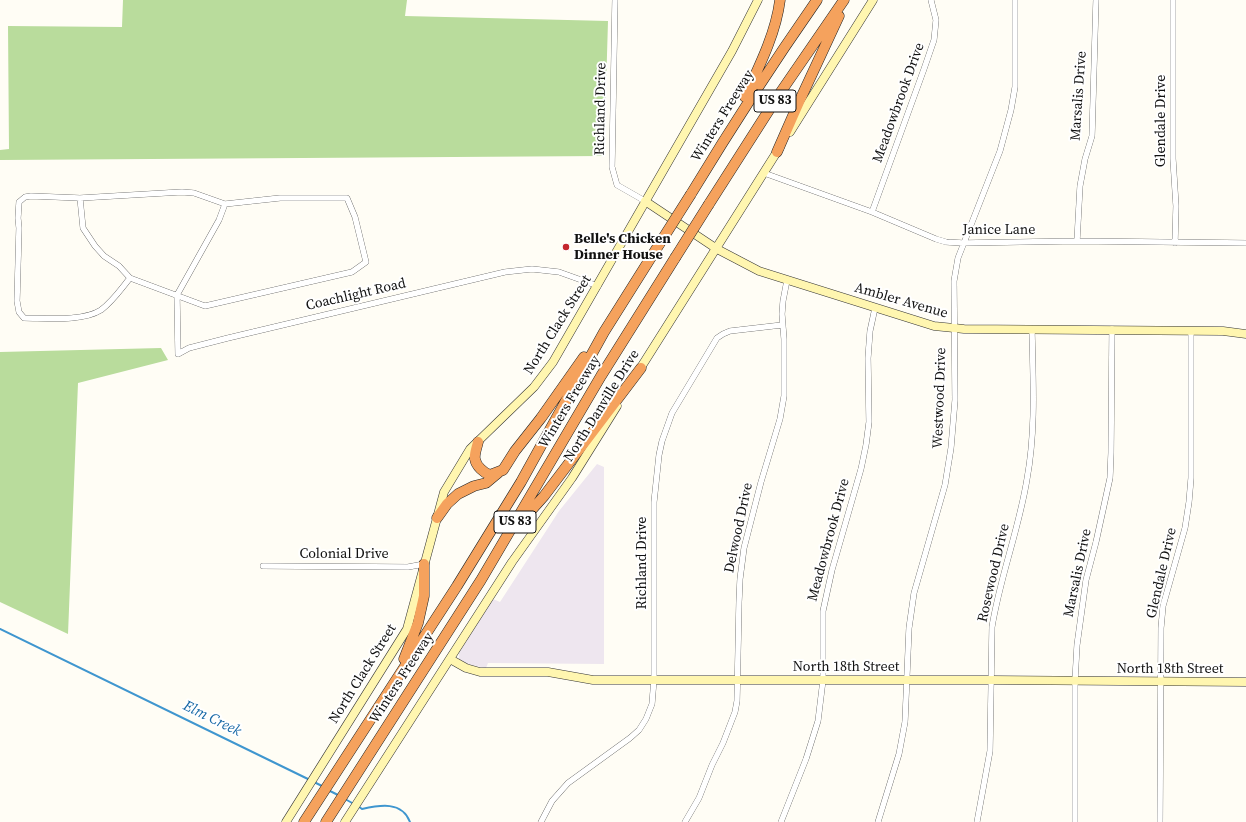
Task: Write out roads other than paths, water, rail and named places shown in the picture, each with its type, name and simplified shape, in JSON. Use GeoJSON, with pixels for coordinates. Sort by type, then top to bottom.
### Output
{"type":"FeatureCollection","features":[{"type":"Feature","properties":{"kind":"highway"},"geometry":{"type":"LineString","coordinates":[[718,150],[760,66],[771,37],[780,0]]}},
{"type":"Feature","properties":{"kind":"highway","name":"Winters Freeway"},"geometry":{"type":"LineString","coordinates":[[304,822],[457,586],[521,482],[604,332],[780,52],[817,0]]}},
{"type":"Feature","properties":{"kind":"highway","name":"Winters Freeway"},"geometry":{"type":"LineString","coordinates":[[326,822],[481,580],[600,376],[778,96],[844,0]]}},
{"type":"Feature","properties":{"kind":"highway"},"geometry":{"type":"LineString","coordinates":[[777,152],[802,95],[848,0]]}},
{"type":"Feature","properties":{"kind":"highway"},"geometry":{"type":"LineString","coordinates":[[437,518],[447,504],[458,494],[486,482],[503,470],[515,451],[541,418],[574,370],[604,332]]}},
{"type":"Feature","properties":{"kind":"highway"},"geometry":{"type":"LineString","coordinates":[[504,542],[544,496],[641,368]]}},
{"type":"Feature","properties":{"kind":"highway"},"geometry":{"type":"LineString","coordinates":[[478,442],[475,459],[485,473],[490,475],[503,470]]}},
{"type":"Feature","properties":{"kind":"highway"},"geometry":{"type":"LineString","coordinates":[[389,690],[407,652],[418,623],[424,596],[424,564]]}},
{"type":"Feature","properties":{"kind":"main road","name":"North Clack Street"},"geometry":{"type":"LineString","coordinates":[[286,822],[407,629],[444,492],[470,449],[534,387],[553,362],[732,51],[758,0]]}},
{"type":"Feature","properties":{"kind":"main road","name":"North Danville Drive"},"geometry":{"type":"LineString","coordinates":[[346,821],[512,562],[572,478],[873,0]]}},
{"type":"Feature","properties":{"kind":"main road","name":"Ambler Avenue"},"geometry":{"type":"LineString","coordinates":[[645,201],[717,249],[759,271],[934,326],[954,329],[1112,329],[1223,331],[1246,334]]}},
{"type":"Feature","properties":{"kind":"main road","name":"North 18th Street"},"geometry":{"type":"LineString","coordinates":[[450,659],[466,668],[480,672],[548,672],[594,680],[992,680],[1075,682],[1246,682]]}},
{"type":"Feature","properties":{"kind":"street","name":"Richland Drive"},"geometry":{"type":"LineString","coordinates":[[615,0],[612,167],[617,185],[645,201]]}},
{"type":"Feature","properties":{"kind":"street","name":"Meadowbrook Drive"},"geometry":{"type":"LineString","coordinates":[[872,212],[934,40],[936,20],[931,0]]}},
{"type":"Feature","properties":{"kind":"street","name":"Westwood Drive"},"geometry":{"type":"LineString","coordinates":[[878,822],[899,754],[905,722],[909,628],[914,593],[945,485],[951,448],[955,400],[954,281],[958,258],[1000,151],[1011,110],[1015,87],[1015,0]]}},
{"type":"Feature","properties":{"kind":"street","name":"Marsalis Drive"},"geometry":{"type":"LineString","coordinates":[[1077,241],[1080,186],[1085,159],[1092,136],[1096,0]]}},
{"type":"Feature","properties":{"kind":"street","name":"Glendale Drive"},"geometry":{"type":"LineString","coordinates":[[1173,0],[1172,159],[1176,206],[1175,243]]}},
{"type":"Feature","properties":{"kind":"street","name":"Janice Lane"},"geometry":{"type":"LineString","coordinates":[[764,173],[872,212],[946,242],[1077,241],[1246,243]]}},
{"type":"Feature","properties":{"kind":"street"},"geometry":{"type":"LineString","coordinates":[[80,198],[83,228],[87,236],[104,256],[119,266],[130,278],[205,306],[352,272],[366,262],[355,217],[347,198],[280,198],[225,204],[194,193],[182,192],[80,198],[31,196],[25,197],[18,202],[19,228],[17,301],[19,312],[24,318],[62,318],[90,315],[112,301],[130,278]]}},
{"type":"Feature","properties":{"kind":"street"},"geometry":{"type":"LineString","coordinates":[[177,295],[219,220],[225,204]]}},
{"type":"Feature","properties":{"kind":"street","name":"Coachlight Road"},"geometry":{"type":"LineString","coordinates":[[177,295],[178,354],[189,348],[228,338],[505,272],[532,269],[559,272],[598,286]]}},
{"type":"Feature","properties":{"kind":"street","name":"Delwood Drive"},"geometry":{"type":"LineString","coordinates":[[685,822],[699,798],[732,718],[737,701],[738,602],[740,579],[744,548],[761,482],[780,418],[784,396],[784,340],[782,325],[783,301],[787,280]]}},
{"type":"Feature","properties":{"kind":"street","name":"Meadowbrook Drive"},"geometry":{"type":"LineString","coordinates":[[781,822],[806,759],[818,721],[822,680],[823,611],[832,570],[861,469],[866,445],[869,422],[868,358],[870,331],[875,308]]}},
{"type":"Feature","properties":{"kind":"street","name":"Richland Drive"},"geometry":{"type":"LineString","coordinates":[[541,822],[552,801],[568,783],[639,730],[646,719],[652,704],[654,679],[654,502],[658,460],[662,441],[678,401],[717,338],[730,331],[782,325]]}},
{"type":"Feature","properties":{"kind":"street","name":"Marsalis Drive"},"geometry":{"type":"LineString","coordinates":[[1075,822],[1075,682],[1079,624],[1086,580],[1110,478],[1112,453],[1112,329]]}},
{"type":"Feature","properties":{"kind":"street","name":"Rosewood Drive"},"geometry":{"type":"LineString","coordinates":[[976,822],[990,751],[992,627],[995,609],[1015,535],[1028,478],[1033,412],[1032,330]]}},
{"type":"Feature","properties":{"kind":"street","name":"Glendale Drive"},"geometry":{"type":"LineString","coordinates":[[1160,822],[1161,628],[1163,606],[1185,528],[1190,490],[1191,331]]}},
{"type":"Feature","properties":{"kind":"street","name":"Colonial Drive"},"geometry":{"type":"LineString","coordinates":[[262,566],[408,566],[424,564]]}},
{"type":"Feature","properties":{"kind":"waterway","name":"Elm Creek"},"geometry":{"type":"LineString","coordinates":[[0,629],[310,780]]}},
{"type":"Feature","properties":{"kind":"waterway","name":"Elm Creek"},"geometry":{"type":"LineString","coordinates":[[314,782],[322,786]]}},
{"type":"Feature","properties":{"kind":"waterway","name":"Elm Creek"},"geometry":{"type":"LineString","coordinates":[[328,790],[340,796]]}},
{"type":"Feature","properties":{"kind":"waterway","name":"Elm Creek"},"geometry":{"type":"LineString","coordinates":[[345,799],[354,804]]}},
{"type":"Feature","properties":{"kind":"waterway","name":"Elm Creek"},"geometry":{"type":"LineString","coordinates":[[358,806],[362,809],[376,806],[390,806],[402,811],[410,822]]}},
{"type":"Feature","properties":{"kind":"place","name":"Belle's Chicken Dinner House"},"geometry":{"type":"Point","coordinates":[566,247]}}]}
